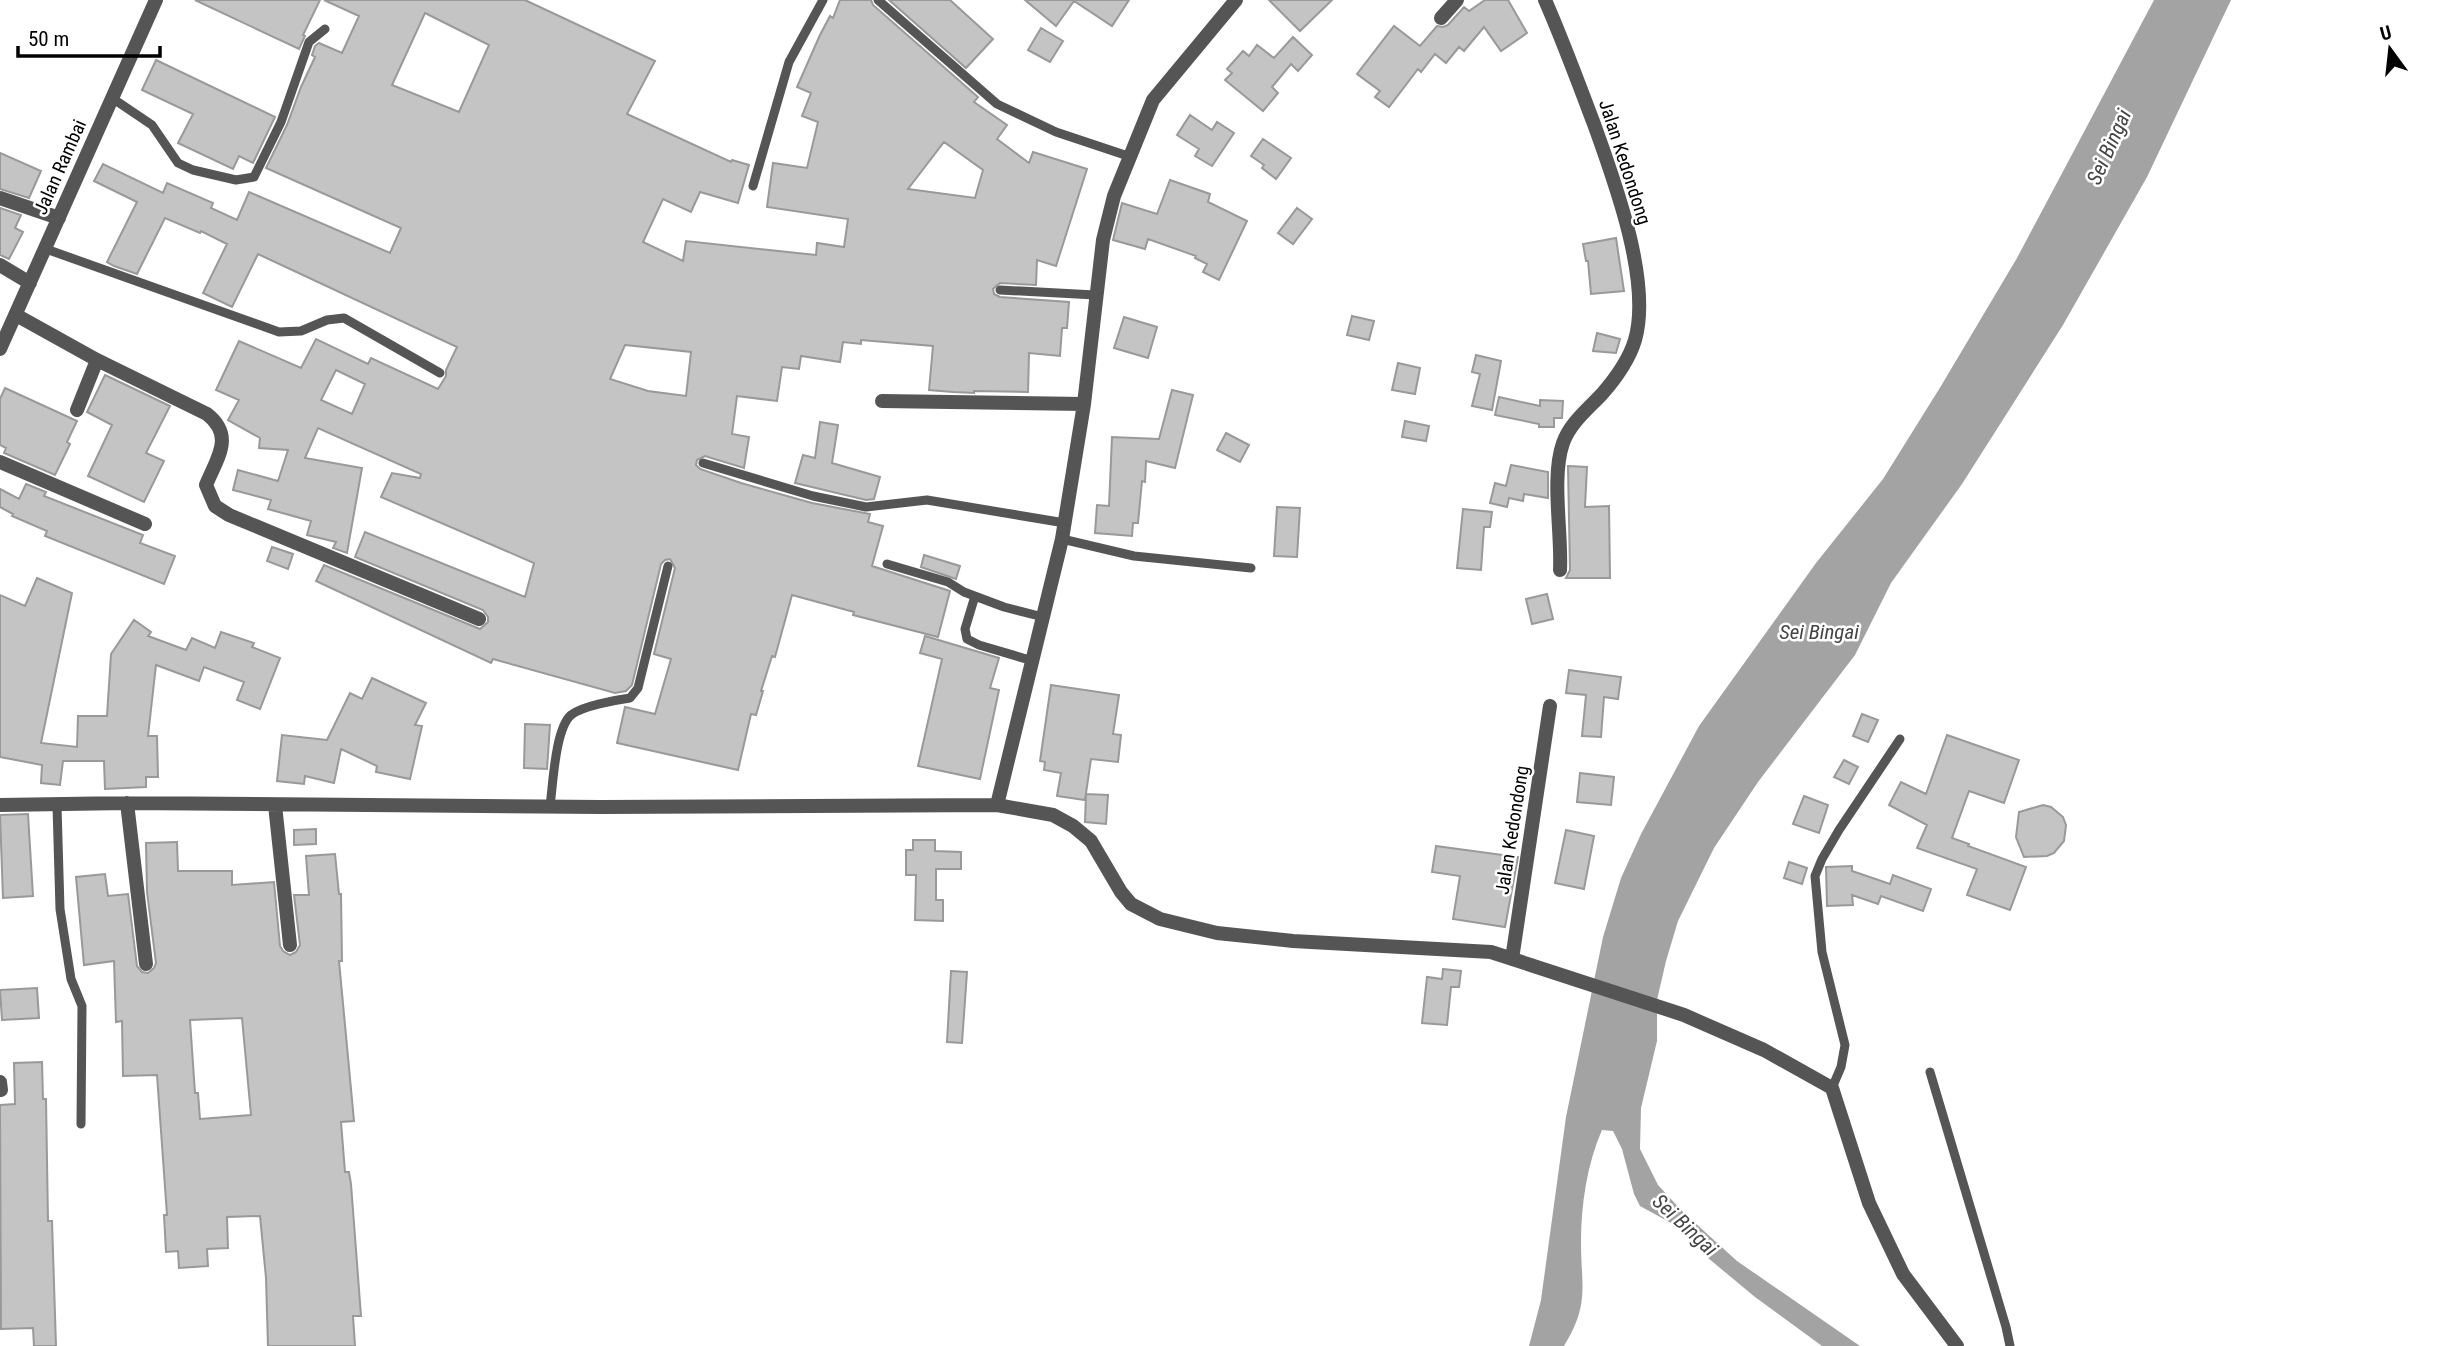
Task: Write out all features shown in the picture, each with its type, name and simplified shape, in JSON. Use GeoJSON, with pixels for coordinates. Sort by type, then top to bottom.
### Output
{"type":"FeatureCollection","features":[{"type":"Feature","properties":{"kind":"street","name":"Jalan Rambai"},"geometry":{"type":"LineString","coordinates":[[0,349],[156,0]]}},
{"type":"Feature","properties":{"kind":"street"},"geometry":{"type":"LineString","coordinates":[[997,805],[1062,539],[1084,404],[1103,240],[1114,196],[1153,100],[1236,0]]}},
{"type":"Feature","properties":{"kind":"street"},"geometry":{"type":"LineString","coordinates":[[1440,18],[1457,0]]}},
{"type":"Feature","properties":{"kind":"street","name":"Jalan Kedondong"},"geometry":{"type":"LineString","coordinates":[[1545,0],[1619,192],[1632,247],[1638,307],[1636,338],[1628,360],[1604,392],[1578,418],[1563,443],[1558,470],[1560,570]]}},
{"type":"Feature","properties":{"kind":"street"},"geometry":{"type":"LineString","coordinates":[[0,198],[59,218]]}},
{"type":"Feature","properties":{"kind":"street"},"geometry":{"type":"LineString","coordinates":[[0,265],[30,283]]}},
{"type":"Feature","properties":{"kind":"street"},"geometry":{"type":"LineString","coordinates":[[16,315],[97,360],[207,414],[219,423],[223,441],[206,485],[215,506],[229,515],[480,619]]}},
{"type":"Feature","properties":{"kind":"street"},"geometry":{"type":"LineString","coordinates":[[77,410],[97,360]]}},
{"type":"Feature","properties":{"kind":"street"},"geometry":{"type":"LineString","coordinates":[[883,401],[1084,404]]}},
{"type":"Feature","properties":{"kind":"street"},"geometry":{"type":"LineString","coordinates":[[0,462],[145,524]]}},
{"type":"Feature","properties":{"kind":"street","name":"Jalan Kedondong"},"geometry":{"type":"LineString","coordinates":[[1512,959],[1550,706]]}},
{"type":"Feature","properties":{"kind":"street"},"geometry":{"type":"LineString","coordinates":[[127,803],[146,964]]}},
{"type":"Feature","properties":{"kind":"street"},"geometry":{"type":"LineString","coordinates":[[0,805],[997,805],[1053,815],[1073,826],[1091,841],[1131,904],[1160,919],[1217,933],[1334,944],[1491,952],[1684,1015],[1764,1050],[1832,1088],[1869,1203],[1903,1274],[1957,1346]]}},
{"type":"Feature","properties":{"kind":"street"},"geometry":{"type":"LineString","coordinates":[[275,805],[290,945]]}},
{"type":"Feature","properties":{"kind":"lane"},"geometry":{"type":"LineString","coordinates":[[753,186],[789,62],[822,0]]}},
{"type":"Feature","properties":{"kind":"lane"},"geometry":{"type":"LineString","coordinates":[[878,0],[997,104],[1056,132],[1131,157]]}},
{"type":"Feature","properties":{"kind":"lane"},"geometry":{"type":"LineString","coordinates":[[111,98],[152,125],[178,163],[193,170],[236,180],[254,177],[281,122],[309,42],[326,29]]}},
{"type":"Feature","properties":{"kind":"lane"},"geometry":{"type":"LineString","coordinates":[[46,249],[279,332],[301,331],[327,320],[344,318],[440,373]]}},
{"type":"Feature","properties":{"kind":"lane"},"geometry":{"type":"LineString","coordinates":[[1000,290],[1096,295]]}},
{"type":"Feature","properties":{"kind":"lane"},"geometry":{"type":"LineString","coordinates":[[703,463],[813,496],[866,507],[928,500],[1065,523]]}},
{"type":"Feature","properties":{"kind":"lane"},"geometry":{"type":"LineString","coordinates":[[1062,539],[1134,556],[1251,568]]}},
{"type":"Feature","properties":{"kind":"lane"},"geometry":{"type":"LineString","coordinates":[[887,564],[948,582],[1004,607],[1044,617]]}},
{"type":"Feature","properties":{"kind":"lane"},"geometry":{"type":"LineString","coordinates":[[550,806],[561,735],[571,715],[581,709],[630,698],[638,688],[668,566]]}},
{"type":"Feature","properties":{"kind":"lane"},"geometry":{"type":"LineString","coordinates":[[975,596],[965,629],[967,639],[1033,661]]}},
{"type":"Feature","properties":{"kind":"lane"},"geometry":{"type":"LineString","coordinates":[[1832,1088],[1841,1067],[1844,1045],[1822,953],[1815,876],[1839,831],[1900,738]]}},
{"type":"Feature","properties":{"kind":"lane"},"geometry":{"type":"LineString","coordinates":[[57,806],[60,909],[71,979],[82,1006],[80,1124]]}},
{"type":"Feature","properties":{"kind":"lane"},"geometry":{"type":"LineString","coordinates":[[1930,1072],[2007,1327],[2010,1346]]}},
{"type":"Feature","properties":{"kind":"water","name":"Sei Bingai"},"geometry":{"type":"Polygon","coordinates":[[[2154,0],[2231,0],[2147,177],[2063,325],[1962,484],[1891,583],[1855,655],[1758,782],[1714,848],[1678,921],[1657,1000],[1657,1041],[1641,1108],[1640,1149],[1658,1185],[1737,1261],[1860,1346],[1822,1346],[1755,1297],[1671,1223],[1640,1206],[1634,1194],[1622,1149],[1613,1131],[1602,1130],[1592,1157],[1582,1214],[1582,1295],[1578,1318],[1564,1346],[1529,1346],[1541,1300],[1566,1117],[1603,937],[1621,878],[1641,834],[1699,726],[1816,563],[1883,479],[1941,386],[2017,258],[2154,0]]]}},
{"type":"Feature","properties":{"kind":"building"},"geometry":{"type":"Polygon","coordinates":[[[195,0],[320,0],[299,49],[195,0]]]}},
{"type":"Feature","properties":{"kind":"building"},"geometry":{"type":"Polygon","coordinates":[[[324,0],[525,0],[655,61],[627,114],[731,162],[732,160],[749,165],[738,203],[700,192],[691,212],[663,199],[643,242],[683,261],[686,241],[816,255],[817,243],[844,247],[848,219],[767,207],[773,163],[807,168],[818,122],[802,116],[811,93],[797,87],[820,35],[830,16],[833,18],[840,0],[871,0],[873,5],[978,97],[974,102],[1007,125],[997,139],[1029,163],[1033,152],[1087,169],[1056,266],[1037,260],[1036,285],[1000,283],[993,289],[994,294],[1000,297],[1069,302],[1067,328],[1062,328],[1060,356],[1029,353],[1028,392],[929,390],[933,346],[861,340],[861,344],[843,342],[840,362],[801,356],[799,369],[782,367],[777,401],[737,396],[732,434],[749,437],[744,468],[705,456],[697,460],[696,465],[700,469],[741,483],[812,503],[870,514],[868,522],[883,526],[872,566],[950,591],[938,637],[853,615],[854,612],[792,595],[775,657],[772,656],[761,691],[756,715],[751,714],[738,770],[617,743],[625,707],[655,714],[671,659],[654,654],[675,568],[670,559],[661,564],[632,685],[626,691],[615,693],[493,659],[491,663],[316,581],[324,565],[480,629],[488,622],[483,610],[355,557],[365,532],[525,597],[534,563],[381,497],[392,473],[420,478],[421,474],[318,428],[305,458],[362,468],[347,553],[333,548],[336,542],[307,535],[311,521],[268,509],[271,500],[233,490],[238,470],[278,481],[288,450],[259,448],[260,438],[228,420],[239,400],[216,390],[239,341],[301,368],[316,339],[368,364],[371,358],[438,389],[457,347],[258,254],[232,307],[203,293],[227,244],[165,218],[137,274],[114,266],[107,262],[137,202],[94,181],[103,164],[163,193],[167,183],[213,203],[211,208],[237,220],[249,192],[390,253],[401,228],[266,168],[315,57],[312,55],[315,46],[319,43],[342,53],[359,16],[324,0]],[[425,13],[392,85],[459,112],[489,45],[425,13]],[[944,142],[908,189],[975,198],[983,170],[944,142]],[[625,345],[610,379],[648,391],[686,396],[691,352],[625,345]],[[336,370],[321,400],[352,414],[365,384],[336,370]]]}},
{"type":"Feature","properties":{"kind":"building"},"geometry":{"type":"Polygon","coordinates":[[[889,0],[950,0],[993,39],[966,68],[889,0]]]}},
{"type":"Feature","properties":{"kind":"building"},"geometry":{"type":"Polygon","coordinates":[[[1025,0],[1129,0],[1112,26],[1074,1],[1056,26],[1025,0]]]}},
{"type":"Feature","properties":{"kind":"building"},"geometry":{"type":"Polygon","coordinates":[[[1269,0],[1332,0],[1300,31],[1269,0]]]}},
{"type":"Feature","properties":{"kind":"building"},"geometry":{"type":"Polygon","coordinates":[[[1485,0],[1508,0],[1527,33],[1501,51],[1484,27],[1464,51],[1459,47],[1446,63],[1435,54],[1421,72],[1418,69],[1389,107],[1375,97],[1380,91],[1357,74],[1394,26],[1420,46],[1437,26],[1448,25],[1464,7],[1469,11],[1485,0]]]}},
{"type":"Feature","properties":{"kind":"building"},"geometry":{"type":"Polygon","coordinates":[[[1041,28],[1063,41],[1050,62],[1028,50],[1041,28]]]}},
{"type":"Feature","properties":{"kind":"building"},"geometry":{"type":"Polygon","coordinates":[[[1293,37],[1312,55],[1298,71],[1291,64],[1272,87],[1278,93],[1263,111],[1225,80],[1232,73],[1227,69],[1243,51],[1249,56],[1257,45],[1274,58],[1293,37]]]}},
{"type":"Feature","properties":{"kind":"building"},"geometry":{"type":"Polygon","coordinates":[[[156,60],[275,117],[253,163],[239,156],[233,169],[178,143],[193,114],[142,90],[156,60]]]}},
{"type":"Feature","properties":{"kind":"building"},"geometry":{"type":"Polygon","coordinates":[[[1190,115],[1212,130],[1217,122],[1234,133],[1212,166],[1195,156],[1199,149],[1177,135],[1190,115]]]}},
{"type":"Feature","properties":{"kind":"building"},"geometry":{"type":"Polygon","coordinates":[[[1263,139],[1291,158],[1276,179],[1262,168],[1264,165],[1251,156],[1263,139]]]}},
{"type":"Feature","properties":{"kind":"building"},"geometry":{"type":"Polygon","coordinates":[[[0,153],[41,171],[29,198],[0,189],[0,153]]]}},
{"type":"Feature","properties":{"kind":"building"},"geometry":{"type":"Polygon","coordinates":[[[1170,180],[1210,194],[1208,202],[1247,221],[1219,280],[1203,272],[1207,264],[1195,258],[1196,256],[1148,239],[1145,249],[1113,240],[1122,203],[1157,214],[1170,180]]]}},
{"type":"Feature","properties":{"kind":"building"},"geometry":{"type":"Polygon","coordinates":[[[0,208],[21,215],[15,228],[23,232],[9,259],[0,255],[0,208]]]}},
{"type":"Feature","properties":{"kind":"building"},"geometry":{"type":"Polygon","coordinates":[[[1297,208],[1312,219],[1293,244],[1278,233],[1297,208]]]}},
{"type":"Feature","properties":{"kind":"building"},"geometry":{"type":"Polygon","coordinates":[[[1616,238],[1624,291],[1591,294],[1588,261],[1583,244],[1616,238]]]}},
{"type":"Feature","properties":{"kind":"building"},"geometry":{"type":"Polygon","coordinates":[[[1352,316],[1374,321],[1369,340],[1347,335],[1352,316]]]}},
{"type":"Feature","properties":{"kind":"building"},"geometry":{"type":"Polygon","coordinates":[[[1124,317],[1157,327],[1148,358],[1114,348],[1124,317]]]}},
{"type":"Feature","properties":{"kind":"building"},"geometry":{"type":"Polygon","coordinates":[[[1597,333],[1620,339],[1616,353],[1593,351],[1597,333]]]}},
{"type":"Feature","properties":{"kind":"building"},"geometry":{"type":"Polygon","coordinates":[[[1476,355],[1501,361],[1492,410],[1472,406],[1480,374],[1472,372],[1476,355]]]}},
{"type":"Feature","properties":{"kind":"building"},"geometry":{"type":"Polygon","coordinates":[[[1398,363],[1420,368],[1415,394],[1392,390],[1398,363]]]}},
{"type":"Feature","properties":{"kind":"building"},"geometry":{"type":"Polygon","coordinates":[[[105,375],[170,406],[146,453],[164,461],[144,502],[88,476],[112,425],[87,412],[105,375]]]}},
{"type":"Feature","properties":{"kind":"building"},"geometry":{"type":"Polygon","coordinates":[[[5,388],[77,421],[67,442],[70,444],[55,475],[4,453],[6,448],[0,445],[0,399],[5,388]]]}},
{"type":"Feature","properties":{"kind":"building"},"geometry":{"type":"Polygon","coordinates":[[[1172,390],[1193,395],[1175,468],[1146,461],[1138,523],[1133,523],[1132,536],[1095,533],[1097,505],[1109,506],[1112,437],[1159,439],[1172,390]]]}},
{"type":"Feature","properties":{"kind":"building"},"geometry":{"type":"Polygon","coordinates":[[[1499,397],[1540,406],[1540,400],[1563,401],[1562,418],[1554,418],[1554,427],[1539,427],[1539,424],[1495,415],[1499,397]]]}},
{"type":"Feature","properties":{"kind":"building"},"geometry":{"type":"Polygon","coordinates":[[[1405,421],[1429,426],[1426,441],[1402,437],[1405,421]]]}},
{"type":"Feature","properties":{"kind":"building"},"geometry":{"type":"Polygon","coordinates":[[[820,422],[838,425],[832,463],[880,477],[874,499],[866,500],[795,483],[803,455],[815,458],[820,422]]]}},
{"type":"Feature","properties":{"kind":"building"},"geometry":{"type":"Polygon","coordinates":[[[1226,433],[1249,445],[1240,462],[1217,450],[1226,433]]]}},
{"type":"Feature","properties":{"kind":"building"},"geometry":{"type":"Polygon","coordinates":[[[1511,465],[1548,472],[1548,498],[1524,494],[1523,501],[1509,498],[1507,507],[1490,503],[1495,483],[1506,486],[1511,465]]]}},
{"type":"Feature","properties":{"kind":"building"},"geometry":{"type":"Polygon","coordinates":[[[1568,466],[1587,467],[1585,507],[1609,506],[1610,578],[1566,578],[1570,570],[1568,466]]]}},
{"type":"Feature","properties":{"kind":"building"},"geometry":{"type":"Polygon","coordinates":[[[26,484],[46,492],[44,496],[143,535],[140,543],[175,556],[164,584],[45,536],[47,531],[12,516],[13,514],[0,507],[0,489],[19,499],[26,484]]]}},
{"type":"Feature","properties":{"kind":"building"},"geometry":{"type":"Polygon","coordinates":[[[1277,507],[1300,508],[1297,557],[1274,556],[1277,507]]]}},
{"type":"Feature","properties":{"kind":"building"},"geometry":{"type":"Polygon","coordinates":[[[1463,509],[1492,512],[1490,527],[1484,527],[1481,570],[1457,568],[1463,509]]]}},
{"type":"Feature","properties":{"kind":"building"},"geometry":{"type":"Polygon","coordinates":[[[272,547],[293,554],[288,569],[267,561],[272,547]]]}},
{"type":"Feature","properties":{"kind":"building"},"geometry":{"type":"Polygon","coordinates":[[[924,555],[960,566],[956,579],[921,567],[924,555]]]}},
{"type":"Feature","properties":{"kind":"building"},"geometry":{"type":"Polygon","coordinates":[[[37,578],[72,593],[41,743],[77,747],[78,716],[107,716],[111,654],[134,620],[151,632],[148,636],[186,650],[192,638],[215,648],[221,632],[254,643],[252,647],[280,658],[260,709],[237,700],[244,682],[204,667],[199,681],[156,665],[148,736],[157,736],[158,777],[146,777],[146,787],[105,789],[104,761],[63,761],[60,785],[41,783],[42,765],[0,757],[0,595],[25,606],[37,578]]]}},
{"type":"Feature","properties":{"kind":"building"},"geometry":{"type":"Polygon","coordinates":[[[1547,594],[1553,619],[1532,624],[1526,599],[1547,594]]]}},
{"type":"Feature","properties":{"kind":"building"},"geometry":{"type":"Polygon","coordinates":[[[925,636],[999,658],[990,688],[999,690],[980,779],[918,766],[942,659],[920,653],[925,636]]]}},
{"type":"Feature","properties":{"kind":"building"},"geometry":{"type":"Polygon","coordinates":[[[1569,670],[1621,677],[1618,699],[1604,697],[1601,737],[1582,736],[1586,695],[1566,693],[1569,670]]]}},
{"type":"Feature","properties":{"kind":"building"},"geometry":{"type":"Polygon","coordinates":[[[372,678],[426,703],[415,725],[422,726],[410,779],[376,772],[377,766],[341,749],[334,783],[305,776],[304,784],[277,781],[282,735],[327,740],[350,693],[362,699],[372,678]]]}},
{"type":"Feature","properties":{"kind":"building"},"geometry":{"type":"Polygon","coordinates":[[[1051,685],[1119,695],[1113,734],[1121,735],[1118,762],[1091,759],[1085,800],[1057,796],[1061,773],[1044,770],[1045,762],[1040,761],[1051,685]]]}},
{"type":"Feature","properties":{"kind":"building"},"geometry":{"type":"Polygon","coordinates":[[[1862,714],[1878,720],[1868,742],[1853,736],[1862,714]]]}},
{"type":"Feature","properties":{"kind":"building"},"geometry":{"type":"Polygon","coordinates":[[[525,724],[550,725],[547,769],[524,768],[525,724]]]}},
{"type":"Feature","properties":{"kind":"building"},"geometry":{"type":"Polygon","coordinates":[[[1947,735],[2019,760],[2004,803],[1969,791],[1952,838],[2026,867],[2010,910],[1967,895],[1977,869],[1917,848],[1927,825],[1889,805],[1901,782],[1926,794],[1947,735]]]}},
{"type":"Feature","properties":{"kind":"building"},"geometry":{"type":"Polygon","coordinates":[[[1844,760],[1858,767],[1849,784],[1834,777],[1844,760]]]}},
{"type":"Feature","properties":{"kind":"building"},"geometry":{"type":"Polygon","coordinates":[[[1580,773],[1614,777],[1611,805],[1577,802],[1580,773]]]}},
{"type":"Feature","properties":{"kind":"building"},"geometry":{"type":"Polygon","coordinates":[[[1086,794],[1108,795],[1106,824],[1085,822],[1086,794]]]}},
{"type":"Feature","properties":{"kind":"building"},"geometry":{"type":"Polygon","coordinates":[[[1804,796],[1828,805],[1819,833],[1793,824],[1804,796]]]}},
{"type":"Feature","properties":{"kind":"building"},"geometry":{"type":"Polygon","coordinates":[[[2043,805],[2051,807],[2063,817],[2066,825],[2064,841],[2054,853],[2047,856],[2024,857],[2016,837],[2019,812],[2043,805]]]}},
{"type":"Feature","properties":{"kind":"building"},"geometry":{"type":"Polygon","coordinates":[[[28,814],[33,896],[3,898],[0,815],[28,814]]]}},
{"type":"Feature","properties":{"kind":"building"},"geometry":{"type":"Polygon","coordinates":[[[316,829],[316,844],[294,845],[294,830],[316,829]]]}},
{"type":"Feature","properties":{"kind":"building"},"geometry":{"type":"Polygon","coordinates":[[[1566,830],[1594,836],[1584,889],[1555,883],[1566,830]]]}},
{"type":"Feature","properties":{"kind":"building"},"geometry":{"type":"Polygon","coordinates":[[[913,840],[935,840],[935,851],[961,852],[961,869],[936,869],[936,900],[943,900],[943,921],[915,920],[916,875],[906,875],[906,850],[913,850],[913,840]]]}},
{"type":"Feature","properties":{"kind":"building"},"geometry":{"type":"Polygon","coordinates":[[[177,842],[178,871],[232,871],[232,885],[274,882],[280,946],[290,955],[296,952],[300,945],[294,895],[309,895],[306,856],[335,854],[341,894],[342,961],[339,961],[354,1121],[341,1122],[345,1172],[349,1172],[351,1184],[361,1316],[353,1316],[355,1346],[268,1346],[266,1278],[260,1216],[227,1217],[228,1248],[207,1249],[208,1266],[179,1268],[178,1251],[166,1252],[164,1215],[167,1215],[157,1075],[123,1076],[122,1021],[116,1022],[114,961],[84,965],[76,877],[105,874],[108,896],[128,894],[137,966],[142,972],[148,973],[156,963],[147,892],[146,843],[177,842]],[[242,1018],[190,1020],[195,1093],[198,1093],[200,1119],[251,1115],[242,1018]]]}},
{"type":"Feature","properties":{"kind":"building"},"geometry":{"type":"Polygon","coordinates":[[[1436,846],[1518,857],[1505,927],[1453,919],[1460,876],[1432,872],[1436,846]]]}},
{"type":"Feature","properties":{"kind":"building"},"geometry":{"type":"Polygon","coordinates":[[[1789,862],[1807,868],[1802,884],[1784,878],[1789,862]]]}},
{"type":"Feature","properties":{"kind":"building"},"geometry":{"type":"Polygon","coordinates":[[[1852,866],[1852,871],[1890,884],[1893,875],[1931,889],[1923,911],[1881,896],[1878,904],[1852,895],[1853,905],[1827,906],[1826,867],[1852,866]]]}},
{"type":"Feature","properties":{"kind":"building"},"geometry":{"type":"Polygon","coordinates":[[[1443,969],[1461,971],[1459,987],[1451,987],[1447,1025],[1422,1023],[1427,977],[1442,979],[1443,969]]]}},
{"type":"Feature","properties":{"kind":"building"},"geometry":{"type":"Polygon","coordinates":[[[951,971],[967,972],[962,1043],[947,1042],[951,971]]]}},
{"type":"Feature","properties":{"kind":"building"},"geometry":{"type":"Polygon","coordinates":[[[37,988],[39,1018],[2,1020],[0,990],[37,988]]]}},
{"type":"Feature","properties":{"kind":"building"},"geometry":{"type":"Polygon","coordinates":[[[42,1062],[43,1099],[46,1099],[48,1221],[52,1221],[56,1346],[34,1346],[33,1328],[1,1329],[0,1105],[15,1104],[14,1063],[42,1062]]]}}]}
